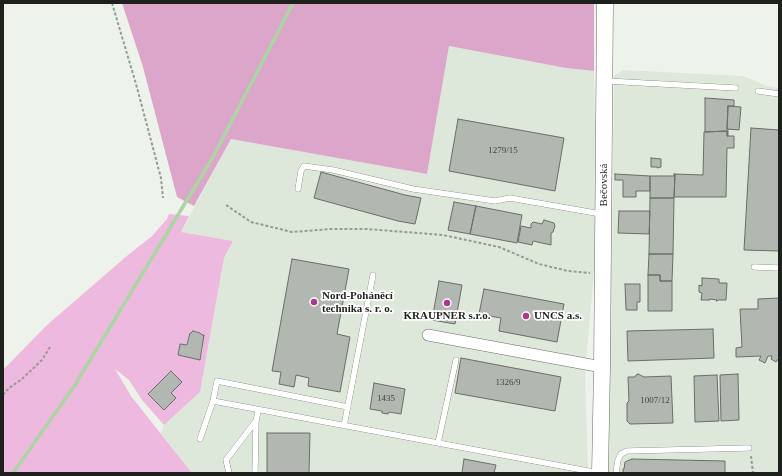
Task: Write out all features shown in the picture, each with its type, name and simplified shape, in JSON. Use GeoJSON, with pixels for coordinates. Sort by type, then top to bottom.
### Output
{"type":"FeatureCollection","features":[{"type":"Feature","properties":{"kind":"street","name":"Bečovská"},"geometry":{"type":"LineString","coordinates":[[600,473],[605,3]]}},
{"type":"Feature","properties":{"kind":"street"},"geometry":{"type":"LineString","coordinates":[[428,335],[602,368]]}},
{"type":"Feature","properties":{"kind":"lane"},"geometry":{"type":"LineString","coordinates":[[605,81],[736,88]]}},
{"type":"Feature","properties":{"kind":"lane"},"geometry":{"type":"LineString","coordinates":[[758,91],[779,94]]}},
{"type":"Feature","properties":{"kind":"lane"},"geometry":{"type":"LineString","coordinates":[[298,189],[301,171],[304,166],[333,170],[413,189],[494,201],[510,198],[603,214]]}},
{"type":"Feature","properties":{"kind":"lane"},"geometry":{"type":"LineString","coordinates":[[754,267],[779,268]]}},
{"type":"Feature","properties":{"kind":"lane"},"geometry":{"type":"LineString","coordinates":[[344,426],[373,275]]}},
{"type":"Feature","properties":{"kind":"lane"},"geometry":{"type":"LineString","coordinates":[[438,444],[456,360]]}},
{"type":"Feature","properties":{"kind":"lane"},"geometry":{"type":"LineString","coordinates":[[200,439],[213,401],[217,381],[348,407]]}},
{"type":"Feature","properties":{"kind":"lane"},"geometry":{"type":"LineString","coordinates":[[213,401],[600,473]]}},
{"type":"Feature","properties":{"kind":"lane"},"geometry":{"type":"LineString","coordinates":[[255,473],[256,422],[258,410]]}},
{"type":"Feature","properties":{"kind":"lane"},"geometry":{"type":"LineString","coordinates":[[229,473],[226,460],[256,422]]}},
{"type":"Feature","properties":{"kind":"lane"},"geometry":{"type":"LineString","coordinates":[[616,473],[618,460],[622,454],[628,451],[749,448]]}},
{"type":"Feature","properties":{"kind":"path"},"geometry":{"type":"LineString","coordinates":[[112,3],[138,91],[161,178],[163,198]]}},
{"type":"Feature","properties":{"kind":"path"},"geometry":{"type":"LineString","coordinates":[[226,206],[251,222],[292,232],[331,228],[367,229],[443,235],[499,247],[539,264],[561,270],[603,274]]}},
{"type":"Feature","properties":{"kind":"path"},"geometry":{"type":"LineString","coordinates":[[3,395],[9,388],[22,379],[42,360],[50,347]]}},
{"type":"Feature","properties":{"kind":"path"},"geometry":{"type":"LineString","coordinates":[[749,448],[753,473]]}},
{"type":"Feature","properties":{"kind":"shaded area"},"geometry":{"type":"Polygon","coordinates":[[[122,3],[594,3],[594,71],[566,68],[449,46],[427,174],[231,139],[194,206],[177,197],[143,67],[122,3]]]}},
{"type":"Feature","properties":{"kind":"shaded area"},"geometry":{"type":"Polygon","coordinates":[[[449,46],[566,68],[594,71],[597,220],[595,262],[585,372],[588,473],[192,473],[161,433],[164,425],[200,392],[224,258],[233,241],[181,232],[231,139],[427,174],[449,46]]]}},
{"type":"Feature","properties":{"kind":"shaded area"},"geometry":{"type":"Polygon","coordinates":[[[623,70],[743,76],[770,87],[779,88],[779,473],[608,473],[614,76],[623,70]]]}},
{"type":"Feature","properties":{"kind":"shaded area"},"geometry":{"type":"Polygon","coordinates":[[[169,214],[189,216],[181,232],[233,241],[224,258],[200,392],[164,425],[142,400],[129,380],[115,369],[131,396],[192,473],[3,473],[3,370],[47,325],[152,236],[167,219],[169,214]],[[193,331],[190,333],[187,345],[180,344],[178,355],[200,359],[203,347],[202,335],[193,331]],[[171,371],[171,393],[182,382],[171,371]]]}},
{"type":"Feature","properties":{"kind":"building"},"geometry":{"type":"Polygon","coordinates":[[[705,98],[734,100],[734,106],[728,106],[728,136],[727,131],[705,132],[705,98]]]}},
{"type":"Feature","properties":{"kind":"building"},"geometry":{"type":"Polygon","coordinates":[[[728,106],[741,107],[739,130],[727,129],[728,106]]]}},
{"type":"Feature","properties":{"kind":"building"},"geometry":{"type":"Polygon","coordinates":[[[458,119],[564,138],[555,191],[449,171],[458,119]]]}},
{"type":"Feature","properties":{"kind":"building"},"geometry":{"type":"Polygon","coordinates":[[[751,128],[779,130],[779,251],[744,250],[751,128]]]}},
{"type":"Feature","properties":{"kind":"building"},"geometry":{"type":"Polygon","coordinates":[[[727,131],[727,136],[734,136],[734,148],[727,148],[726,197],[674,197],[675,174],[703,175],[704,132],[727,131]]]}},
{"type":"Feature","properties":{"kind":"building"},"geometry":{"type":"Polygon","coordinates":[[[651,158],[661,159],[661,167],[651,167],[651,158]]]}},
{"type":"Feature","properties":{"kind":"building"},"geometry":{"type":"Polygon","coordinates":[[[321,172],[421,198],[415,224],[398,221],[314,198],[321,172]]]}},
{"type":"Feature","properties":{"kind":"building"},"geometry":{"type":"Polygon","coordinates":[[[615,174],[650,176],[650,191],[636,191],[636,197],[623,197],[623,180],[615,180],[615,174]]]}},
{"type":"Feature","properties":{"kind":"building"},"geometry":{"type":"Polygon","coordinates":[[[675,174],[674,198],[650,198],[650,176],[674,176],[675,174]]]}},
{"type":"Feature","properties":{"kind":"building"},"geometry":{"type":"Polygon","coordinates":[[[650,198],[674,198],[673,254],[649,254],[650,198]]]}},
{"type":"Feature","properties":{"kind":"building"},"geometry":{"type":"Polygon","coordinates":[[[454,202],[476,206],[470,234],[448,230],[454,202]]]}},
{"type":"Feature","properties":{"kind":"building"},"geometry":{"type":"Polygon","coordinates":[[[476,206],[522,215],[517,243],[470,234],[476,206]]]}},
{"type":"Feature","properties":{"kind":"building"},"geometry":{"type":"Polygon","coordinates":[[[619,211],[650,211],[649,234],[618,233],[619,211]]]}},
{"type":"Feature","properties":{"kind":"building"},"geometry":{"type":"Polygon","coordinates":[[[544,220],[554,223],[555,226],[553,232],[551,233],[551,245],[533,241],[532,245],[518,242],[521,226],[531,228],[531,224],[533,222],[542,224],[544,220]]]}},
{"type":"Feature","properties":{"kind":"building"},"geometry":{"type":"Polygon","coordinates":[[[649,254],[673,254],[672,281],[660,281],[660,275],[648,275],[649,254]]]}},
{"type":"Feature","properties":{"kind":"building","name":"Nord-Poháněcí technika s. r. o."},"geometry":{"type":"Polygon","coordinates":[[[292,259],[349,269],[337,334],[350,337],[340,392],[308,386],[309,378],[296,375],[294,387],[279,384],[281,372],[272,371],[292,259]]]}},
{"type":"Feature","properties":{"kind":"building"},"geometry":{"type":"Polygon","coordinates":[[[648,275],[660,275],[660,281],[672,281],[672,311],[648,311],[648,275]]]}},
{"type":"Feature","properties":{"kind":"building"},"geometry":{"type":"Polygon","coordinates":[[[702,278],[719,279],[719,283],[727,283],[726,300],[701,300],[702,293],[699,292],[699,285],[702,286],[702,278]]]}},
{"type":"Feature","properties":{"kind":"building","name":"KRAUPNER s.r.o."},"geometry":{"type":"Polygon","coordinates":[[[439,281],[462,285],[455,324],[432,320],[439,281]]]}},
{"type":"Feature","properties":{"kind":"building"},"geometry":{"type":"Polygon","coordinates":[[[625,284],[640,284],[640,302],[637,302],[637,310],[626,310],[625,284]]]}},
{"type":"Feature","properties":{"kind":"building","name":"UNCS a.s."},"geometry":{"type":"Polygon","coordinates":[[[484,289],[564,304],[557,342],[499,331],[501,318],[479,314],[484,289]]]}},
{"type":"Feature","properties":{"kind":"building"},"geometry":{"type":"Polygon","coordinates":[[[779,298],[779,358],[776,362],[771,359],[772,356],[768,356],[765,363],[759,360],[761,356],[736,357],[736,348],[742,347],[740,309],[758,309],[758,299],[779,298]]]}},
{"type":"Feature","properties":{"kind":"building"},"geometry":{"type":"Polygon","coordinates":[[[713,329],[714,358],[628,361],[627,331],[713,329]]]}},
{"type":"Feature","properties":{"kind":"building"},"geometry":{"type":"Polygon","coordinates":[[[193,331],[204,335],[200,360],[178,355],[180,344],[187,345],[190,333],[193,331]]]}},
{"type":"Feature","properties":{"kind":"building"},"geometry":{"type":"Polygon","coordinates":[[[461,358],[561,377],[555,411],[455,393],[461,358]]]}},
{"type":"Feature","properties":{"kind":"building"},"geometry":{"type":"Polygon","coordinates":[[[171,371],[182,382],[171,393],[176,398],[164,410],[148,394],[171,371]]]}},
{"type":"Feature","properties":{"kind":"building"},"geometry":{"type":"Polygon","coordinates":[[[638,374],[644,377],[671,376],[673,423],[630,424],[627,421],[627,403],[629,401],[628,377],[635,377],[638,374]]]}},
{"type":"Feature","properties":{"kind":"building"},"geometry":{"type":"Polygon","coordinates":[[[738,374],[739,420],[721,421],[720,375],[738,374]]]}},
{"type":"Feature","properties":{"kind":"building"},"geometry":{"type":"Polygon","coordinates":[[[717,375],[719,421],[695,422],[694,376],[717,375]]]}},
{"type":"Feature","properties":{"kind":"building"},"geometry":{"type":"Polygon","coordinates":[[[374,383],[405,389],[401,414],[389,412],[388,414],[382,413],[382,411],[370,409],[374,383]]]}},
{"type":"Feature","properties":{"kind":"building"},"geometry":{"type":"Polygon","coordinates":[[[267,433],[310,433],[309,473],[267,473],[267,433]]]}},
{"type":"Feature","properties":{"kind":"building"},"geometry":{"type":"Polygon","coordinates":[[[464,459],[496,465],[494,473],[462,473],[464,459]]]}},
{"type":"Feature","properties":{"kind":"building"},"geometry":{"type":"Polygon","coordinates":[[[632,459],[725,461],[725,473],[624,473],[623,469],[625,462],[632,459]]]}},
{"type":"Feature","properties":{"kind":"waterway"},"geometry":{"type":"LineString","coordinates":[[13,473],[75,385],[213,157],[293,3]]}},
{"type":"Feature","properties":{"kind":"place","name":"Nord-Poháněcí technika s. r. o."},"geometry":{"type":"Point","coordinates":[314,302]}},
{"type":"Feature","properties":{"kind":"place","name":"KRAUPNER s.r.o."},"geometry":{"type":"Point","coordinates":[447,303]}},
{"type":"Feature","properties":{"kind":"place","name":"UNCS a.s."},"geometry":{"type":"Point","coordinates":[526,316]}}]}
